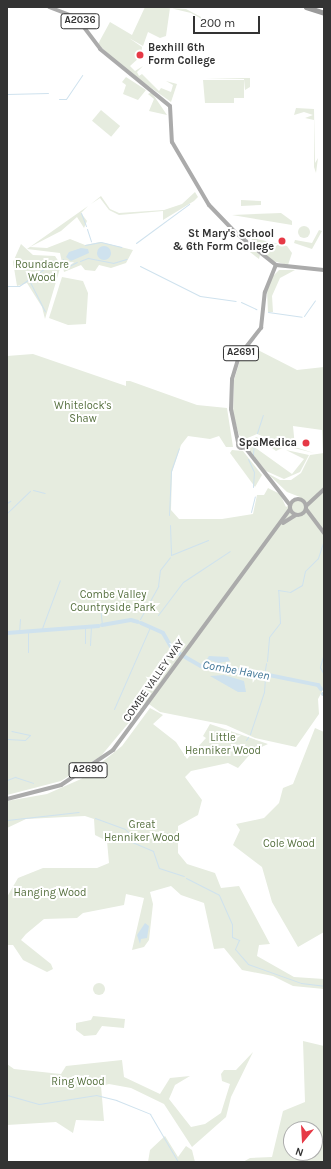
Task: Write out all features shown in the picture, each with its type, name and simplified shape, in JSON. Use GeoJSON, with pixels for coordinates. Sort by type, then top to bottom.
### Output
{"type":"FeatureCollection","features":[{"type":"Feature","properties":{"kind":"highway"},"geometry":{"type":"LineString","coordinates":[[306,7],[324,13]]}},
{"type":"Feature","properties":{"kind":"main road","name":"A2036"},"geometry":{"type":"LineString","coordinates":[[49,7],[77,18],[100,49],[170,106],[170,139],[202,195],[237,234],[276,265]]}},
{"type":"Feature","properties":{"kind":"main road"},"geometry":{"type":"LineString","coordinates":[[276,265],[324,270]]}},
{"type":"Feature","properties":{"kind":"main road","name":"A2691"},"geometry":{"type":"LineString","coordinates":[[276,265],[265,292],[260,328],[239,356],[232,379],[231,409],[238,435],[243,446],[283,493]]}},
{"type":"Feature","properties":{"kind":"main road"},"geometry":{"type":"LineString","coordinates":[[302,515],[306,507],[317,494],[324,489]]}},
{"type":"Feature","properties":{"kind":"main road"},"geometry":{"type":"LineString","coordinates":[[283,493],[295,500],[301,500],[317,494]]}},
{"type":"Feature","properties":{"kind":"main road"},"geometry":{"type":"LineString","coordinates":[[283,493],[296,515],[302,515],[314,521]]}},
{"type":"Feature","properties":{"kind":"main road"},"geometry":{"type":"LineString","coordinates":[[290,507],[295,500]]}},
{"type":"Feature","properties":{"kind":"main road"},"geometry":{"type":"LineString","coordinates":[[301,500],[314,521],[324,533]]}},
{"type":"Feature","properties":{"kind":"main road","name":"COMBE VALLEY WAY"},"geometry":{"type":"LineString","coordinates":[[7,798],[49,790],[94,766],[121,742],[187,649],[279,526],[290,507]]}},
{"type":"Feature","properties":{"kind":"main road","name":"COMBE VALLEY WAY"},"geometry":{"type":"LineString","coordinates":[[279,526],[296,515]]}},
{"type":"Feature","properties":{"kind":"green space"},"geometry":{"type":"Polygon","coordinates":[[[145,7],[170,8],[166,36],[160,38],[148,32],[143,46],[129,38],[142,47],[141,56],[130,66],[135,71],[143,66],[137,72],[139,76],[142,74],[159,91],[161,88],[171,92],[173,85],[166,81],[177,84],[171,102],[122,67],[98,44],[110,22],[132,35],[145,7]]]}},
{"type":"Feature","properties":{"kind":"green space"},"geometry":{"type":"Polygon","coordinates":[[[171,8],[186,9],[201,17],[200,22],[200,18],[191,13],[171,8]]]}},
{"type":"Feature","properties":{"kind":"green space"},"geometry":{"type":"Polygon","coordinates":[[[126,77],[146,90],[138,100],[123,94],[126,85],[122,82],[126,77]]]}},
{"type":"Feature","properties":{"kind":"green space"},"geometry":{"type":"Polygon","coordinates":[[[205,78],[250,78],[250,87],[245,90],[244,79],[205,78]]]}},
{"type":"Feature","properties":{"kind":"green space"},"geometry":{"type":"Polygon","coordinates":[[[203,80],[244,80],[244,98],[234,98],[234,103],[205,103],[203,80]]]}},
{"type":"Feature","properties":{"kind":"green space"},"geometry":{"type":"Polygon","coordinates":[[[152,92],[166,105],[152,93],[167,115],[149,111],[154,99],[148,94],[152,92]]]}},
{"type":"Feature","properties":{"kind":"green space"},"geometry":{"type":"Polygon","coordinates":[[[296,108],[314,109],[315,163],[318,158],[316,173],[314,167],[314,120],[305,118],[313,115],[304,112],[294,115],[296,108]]]}},
{"type":"Feature","properties":{"kind":"green space"},"geometry":{"type":"Polygon","coordinates":[[[101,110],[120,126],[111,137],[92,121],[101,110]]]}},
{"type":"Feature","properties":{"kind":"green space"},"geometry":{"type":"Polygon","coordinates":[[[195,192],[198,197],[194,201],[163,220],[163,211],[119,215],[109,210],[100,198],[91,204],[101,196],[110,209],[119,213],[164,210],[182,204],[195,192]]]}},
{"type":"Feature","properties":{"kind":"green space"},"geometry":{"type":"Polygon","coordinates":[[[241,200],[261,201],[261,205],[241,206],[241,200]]]}},
{"type":"Feature","properties":{"kind":"green space"},"geometry":{"type":"Polygon","coordinates":[[[88,206],[81,213],[87,221],[84,228],[77,217],[61,231],[30,247],[47,248],[70,239],[85,245],[100,242],[133,250],[126,263],[111,268],[99,265],[95,271],[85,270],[81,265],[64,272],[60,253],[27,249],[88,206]]]}},
{"type":"Feature","properties":{"kind":"green space"},"geometry":{"type":"Polygon","coordinates":[[[281,213],[292,221],[292,225],[232,215],[281,213]]]}},
{"type":"Feature","properties":{"kind":"green space"},"geometry":{"type":"Polygon","coordinates":[[[302,226],[306,226],[310,232],[306,238],[302,238],[298,234],[298,230],[302,226]]]}},
{"type":"Feature","properties":{"kind":"green space"},"geometry":{"type":"Polygon","coordinates":[[[319,230],[322,231],[312,249],[294,243],[295,240],[312,243],[319,230]]]}},
{"type":"Feature","properties":{"kind":"green space"},"geometry":{"type":"Polygon","coordinates":[[[253,238],[287,246],[292,253],[288,265],[273,261],[249,243],[253,238]]]}},
{"type":"Feature","properties":{"kind":"green space"},"geometry":{"type":"Polygon","coordinates":[[[242,240],[260,255],[259,259],[246,249],[242,240]]]}},
{"type":"Feature","properties":{"kind":"green space","name":"Roundacre Wood"},"geometry":{"type":"Polygon","coordinates":[[[21,244],[33,255],[55,256],[61,265],[45,319],[42,307],[27,283],[17,286],[13,262],[21,244]]]}},
{"type":"Feature","properties":{"kind":"green space"},"geometry":{"type":"Polygon","coordinates":[[[279,270],[295,270],[280,278],[272,296],[273,312],[268,312],[267,291],[273,276],[279,270]]]}},
{"type":"Feature","properties":{"kind":"green space"},"geometry":{"type":"Polygon","coordinates":[[[62,277],[83,281],[88,293],[86,324],[68,325],[49,318],[62,277]]]}},
{"type":"Feature","properties":{"kind":"green space"},"geometry":{"type":"Polygon","coordinates":[[[250,346],[297,370],[324,367],[323,454],[322,430],[293,426],[295,447],[314,453],[286,446],[257,434],[245,439],[239,435],[233,414],[234,380],[242,354],[250,346]]]}},
{"type":"Feature","properties":{"kind":"green space","name":"Combe Valley Countryside Park"},"geometry":{"type":"Polygon","coordinates":[[[33,354],[126,386],[126,381],[130,381],[197,405],[227,408],[233,447],[226,447],[219,436],[210,439],[188,436],[181,445],[172,472],[171,510],[179,519],[222,519],[253,514],[257,495],[264,495],[268,488],[280,494],[286,507],[300,497],[287,492],[267,473],[280,480],[291,480],[301,473],[310,455],[324,453],[324,688],[318,699],[319,714],[296,747],[255,738],[226,725],[160,712],[146,702],[101,756],[61,781],[7,795],[7,356],[33,354]]]}},
{"type":"Feature","properties":{"kind":"green space"},"geometry":{"type":"Polygon","coordinates":[[[256,437],[282,448],[276,451],[261,440],[253,446],[292,474],[304,459],[286,450],[309,455],[300,472],[284,479],[266,471],[247,447],[256,437]]]}},
{"type":"Feature","properties":{"kind":"green space"},"geometry":{"type":"Polygon","coordinates":[[[232,450],[243,451],[262,475],[255,487],[230,453],[232,450]]]}},
{"type":"Feature","properties":{"kind":"green space"},"geometry":{"type":"Polygon","coordinates":[[[150,708],[163,715],[153,724],[176,742],[187,759],[206,738],[203,736],[210,724],[268,744],[253,751],[238,768],[228,763],[191,771],[185,777],[202,800],[198,815],[178,826],[178,853],[187,864],[215,873],[221,888],[239,886],[270,944],[259,945],[257,956],[294,977],[324,979],[324,989],[293,986],[273,976],[242,970],[224,948],[214,949],[204,903],[181,895],[171,886],[150,892],[153,904],[149,940],[144,947],[132,950],[144,898],[126,894],[124,905],[83,913],[77,918],[44,919],[26,934],[21,940],[51,964],[53,969],[47,972],[23,960],[13,945],[7,945],[7,897],[18,878],[43,868],[97,868],[109,863],[107,841],[95,835],[94,819],[85,816],[26,819],[7,828],[7,801],[47,794],[81,779],[122,746],[150,708]]]}},
{"type":"Feature","properties":{"kind":"green space","name":"Cole Wood"},"geometry":{"type":"Polygon","coordinates":[[[315,728],[324,732],[324,932],[298,947],[272,902],[262,867],[233,845],[240,830],[236,824],[264,818],[279,803],[283,788],[293,784],[315,728]]]}},
{"type":"Feature","properties":{"kind":"green space"},"geometry":{"type":"Polygon","coordinates":[[[97,983],[101,983],[105,989],[101,995],[97,995],[93,991],[93,987],[97,983]]]}},
{"type":"Feature","properties":{"kind":"green space"},"geometry":{"type":"Polygon","coordinates":[[[93,1016],[125,1019],[124,1028],[102,1026],[96,1035],[84,1036],[76,1030],[76,1023],[91,1020],[93,1016]]]}},
{"type":"Feature","properties":{"kind":"green space"},"geometry":{"type":"Polygon","coordinates":[[[303,1041],[324,1046],[324,1162],[243,1162],[250,1158],[272,1157],[283,1111],[305,1102],[303,1041]]]}},
{"type":"Feature","properties":{"kind":"green space","name":"Ring Wood"},"geometry":{"type":"Polygon","coordinates":[[[253,1052],[231,1097],[226,1117],[192,1147],[164,1104],[131,1088],[109,1084],[101,1086],[104,1121],[76,1120],[73,1133],[56,1122],[7,1125],[7,1064],[14,1069],[61,1074],[66,1066],[122,1060],[124,1077],[160,1094],[170,1078],[190,1076],[175,1085],[169,1099],[191,1127],[205,1124],[221,1113],[230,1084],[222,1081],[221,1074],[224,1070],[236,1070],[253,1052]]]}},
{"type":"Feature","properties":{"kind":"green space"},"geometry":{"type":"Polygon","coordinates":[[[165,1136],[178,1157],[186,1146],[192,1150],[195,1162],[148,1162],[150,1150],[165,1136]]]}},
{"type":"Feature","properties":{"kind":"water"},"geometry":{"type":"Polygon","coordinates":[[[104,246],[109,248],[111,253],[109,258],[104,260],[99,258],[97,253],[99,248],[104,246]]]}},
{"type":"Feature","properties":{"kind":"water"},"geometry":{"type":"Polygon","coordinates":[[[81,248],[88,249],[89,253],[71,261],[66,257],[69,252],[81,248]]]}},
{"type":"Feature","properties":{"kind":"water"},"geometry":{"type":"Polygon","coordinates":[[[209,656],[228,657],[230,661],[218,663],[207,659],[209,656]]]}},
{"type":"Feature","properties":{"kind":"water"},"geometry":{"type":"Polygon","coordinates":[[[224,675],[244,681],[246,692],[238,692],[210,676],[224,675]]]}},
{"type":"Feature","properties":{"kind":"water"},"geometry":{"type":"Polygon","coordinates":[[[145,923],[149,926],[147,938],[141,939],[140,944],[137,935],[145,923]]]}},
{"type":"Feature","properties":{"kind":"waterway"},"geometry":{"type":"LineString","coordinates":[[59,99],[66,99],[82,75]]}},
{"type":"Feature","properties":{"kind":"waterway"},"geometry":{"type":"LineString","coordinates":[[7,94],[48,93]]}},
{"type":"Feature","properties":{"kind":"waterway"},"geometry":{"type":"LineString","coordinates":[[136,243],[189,204]]}},
{"type":"Feature","properties":{"kind":"waterway"},"geometry":{"type":"LineString","coordinates":[[81,213],[86,226]]}},
{"type":"Feature","properties":{"kind":"waterway"},"geometry":{"type":"LineString","coordinates":[[87,229],[91,241]]}},
{"type":"Feature","properties":{"kind":"waterway"},"geometry":{"type":"LineString","coordinates":[[85,245],[101,242],[121,247]]}},
{"type":"Feature","properties":{"kind":"waterway"},"geometry":{"type":"LineString","coordinates":[[80,261],[88,258],[113,263],[126,259]]}},
{"type":"Feature","properties":{"kind":"waterway"},"geometry":{"type":"LineString","coordinates":[[63,259],[67,267],[77,262]]}},
{"type":"Feature","properties":{"kind":"waterway"},"geometry":{"type":"LineString","coordinates":[[7,286],[19,286],[57,260]]}},
{"type":"Feature","properties":{"kind":"waterway"},"geometry":{"type":"LineString","coordinates":[[140,266],[200,296],[236,301]]}},
{"type":"Feature","properties":{"kind":"waterway"},"geometry":{"type":"LineString","coordinates":[[29,280],[45,311]]}},
{"type":"Feature","properties":{"kind":"waterway"},"geometry":{"type":"LineString","coordinates":[[304,316],[315,300]]}},
{"type":"Feature","properties":{"kind":"waterway"},"geometry":{"type":"LineString","coordinates":[[241,302],[256,309]]}},
{"type":"Feature","properties":{"kind":"waterway"},"geometry":{"type":"LineString","coordinates":[[268,312],[302,317]]}},
{"type":"Feature","properties":{"kind":"waterway"},"geometry":{"type":"LineString","coordinates":[[257,433],[263,415]]}},
{"type":"Feature","properties":{"kind":"waterway"},"geometry":{"type":"LineString","coordinates":[[253,455],[254,439]]}},
{"type":"Feature","properties":{"kind":"waterway"},"geometry":{"type":"LineString","coordinates":[[169,515],[171,471],[179,448]]}},
{"type":"Feature","properties":{"kind":"waterway"},"geometry":{"type":"LineString","coordinates":[[248,459],[254,472],[253,487]]}},
{"type":"Feature","properties":{"kind":"waterway"},"geometry":{"type":"LineString","coordinates":[[33,490],[45,493]]}},
{"type":"Feature","properties":{"kind":"waterway"},"geometry":{"type":"LineString","coordinates":[[7,513],[30,491]]}},
{"type":"Feature","properties":{"kind":"waterway"},"geometry":{"type":"LineString","coordinates":[[251,512],[255,496]]}},
{"type":"Feature","properties":{"kind":"waterway"},"geometry":{"type":"LineString","coordinates":[[170,525],[171,555],[208,540]]}},
{"type":"Feature","properties":{"kind":"waterway"},"geometry":{"type":"LineString","coordinates":[[267,661],[269,637],[280,623],[278,590],[290,592],[302,585],[305,571],[318,558],[323,543]]}},
{"type":"Feature","properties":{"kind":"waterway"},"geometry":{"type":"LineString","coordinates":[[158,615],[183,582],[230,551]]}},
{"type":"Feature","properties":{"kind":"waterway"},"geometry":{"type":"LineString","coordinates":[[140,619],[158,586],[160,570],[170,557]]}},
{"type":"Feature","properties":{"kind":"waterway"},"geometry":{"type":"LineString","coordinates":[[41,631],[60,580]]}},
{"type":"Feature","properties":{"kind":"waterway"},"geometry":{"type":"LineString","coordinates":[[100,606],[102,625]]}},
{"type":"Feature","properties":{"kind":"waterway"},"geometry":{"type":"LineString","coordinates":[[19,633],[20,619]]}},
{"type":"Feature","properties":{"kind":"waterway","name":"Combe Haven"},"geometry":{"type":"LineString","coordinates":[[102,625],[131,620],[138,622]]}},
{"type":"Feature","properties":{"kind":"waterway","name":"Combe Haven"},"geometry":{"type":"LineString","coordinates":[[141,623],[163,633],[173,650],[201,666],[222,671],[244,670],[318,685],[321,689]]}},
{"type":"Feature","properties":{"kind":"waterway","name":"Combe Haven"},"geometry":{"type":"LineString","coordinates":[[7,633],[99,626]]}},
{"type":"Feature","properties":{"kind":"waterway"},"geometry":{"type":"LineString","coordinates":[[85,627],[85,643]]}},
{"type":"Feature","properties":{"kind":"waterway"},"geometry":{"type":"LineString","coordinates":[[90,645],[91,627]]}},
{"type":"Feature","properties":{"kind":"waterway"},"geometry":{"type":"LineString","coordinates":[[114,709],[150,627]]}},
{"type":"Feature","properties":{"kind":"waterway"},"geometry":{"type":"LineString","coordinates":[[28,633],[28,652]]}},
{"type":"Feature","properties":{"kind":"waterway"},"geometry":{"type":"LineString","coordinates":[[324,653],[320,667],[324,675]]}},
{"type":"Feature","properties":{"kind":"waterway"},"geometry":{"type":"LineString","coordinates":[[264,676],[266,663]]}},
{"type":"Feature","properties":{"kind":"waterway"},"geometry":{"type":"LineString","coordinates":[[250,734],[264,692],[265,677]]}},
{"type":"Feature","properties":{"kind":"waterway"},"geometry":{"type":"LineString","coordinates":[[7,739],[25,740],[30,735],[11,731]]}},
{"type":"Feature","properties":{"kind":"waterway"},"geometry":{"type":"LineString","coordinates":[[7,780],[15,777],[33,783]]}},
{"type":"Feature","properties":{"kind":"waterway"},"geometry":{"type":"LineString","coordinates":[[7,820],[79,812]]}},
{"type":"Feature","properties":{"kind":"waterway"},"geometry":{"type":"LineString","coordinates":[[95,818],[125,829],[133,837],[132,842],[153,851],[159,868],[184,876]]}},
{"type":"Feature","properties":{"kind":"waterway"},"geometry":{"type":"LineString","coordinates":[[186,878],[219,895],[232,924],[232,937],[239,940],[235,949],[248,964],[301,983],[324,986]]}},
{"type":"Feature","properties":{"kind":"waterway"},"geometry":{"type":"LineString","coordinates":[[7,1095],[39,1104],[96,1095],[116,1100],[150,1114],[178,1162]]}},
{"type":"Feature","properties":{"kind":"place","name":"Bexhill 6th Form College"},"geometry":{"type":"Point","coordinates":[140,55]}},
{"type":"Feature","properties":{"kind":"place","name":"St Mary's School & 6th Form College"},"geometry":{"type":"Point","coordinates":[282,241]}},
{"type":"Feature","properties":{"kind":"place","name":"SpaMedica"},"geometry":{"type":"Point","coordinates":[306,443]}},
{"type":"Feature","properties":{"kind":"park label","name":"Whitelock's Shaw"},"geometry":{"type":"Point","coordinates":[83,413]}},
{"type":"Feature","properties":{"kind":"park label","name":"Little Henniker Wood"},"geometry":{"type":"Point","coordinates":[223,745]}},
{"type":"Feature","properties":{"kind":"park label","name":"Great Henniker Wood"},"geometry":{"type":"Point","coordinates":[142,832]}},
{"type":"Feature","properties":{"kind":"park label","name":"Hanging Wood"},"geometry":{"type":"Point","coordinates":[50,893]}}]}
